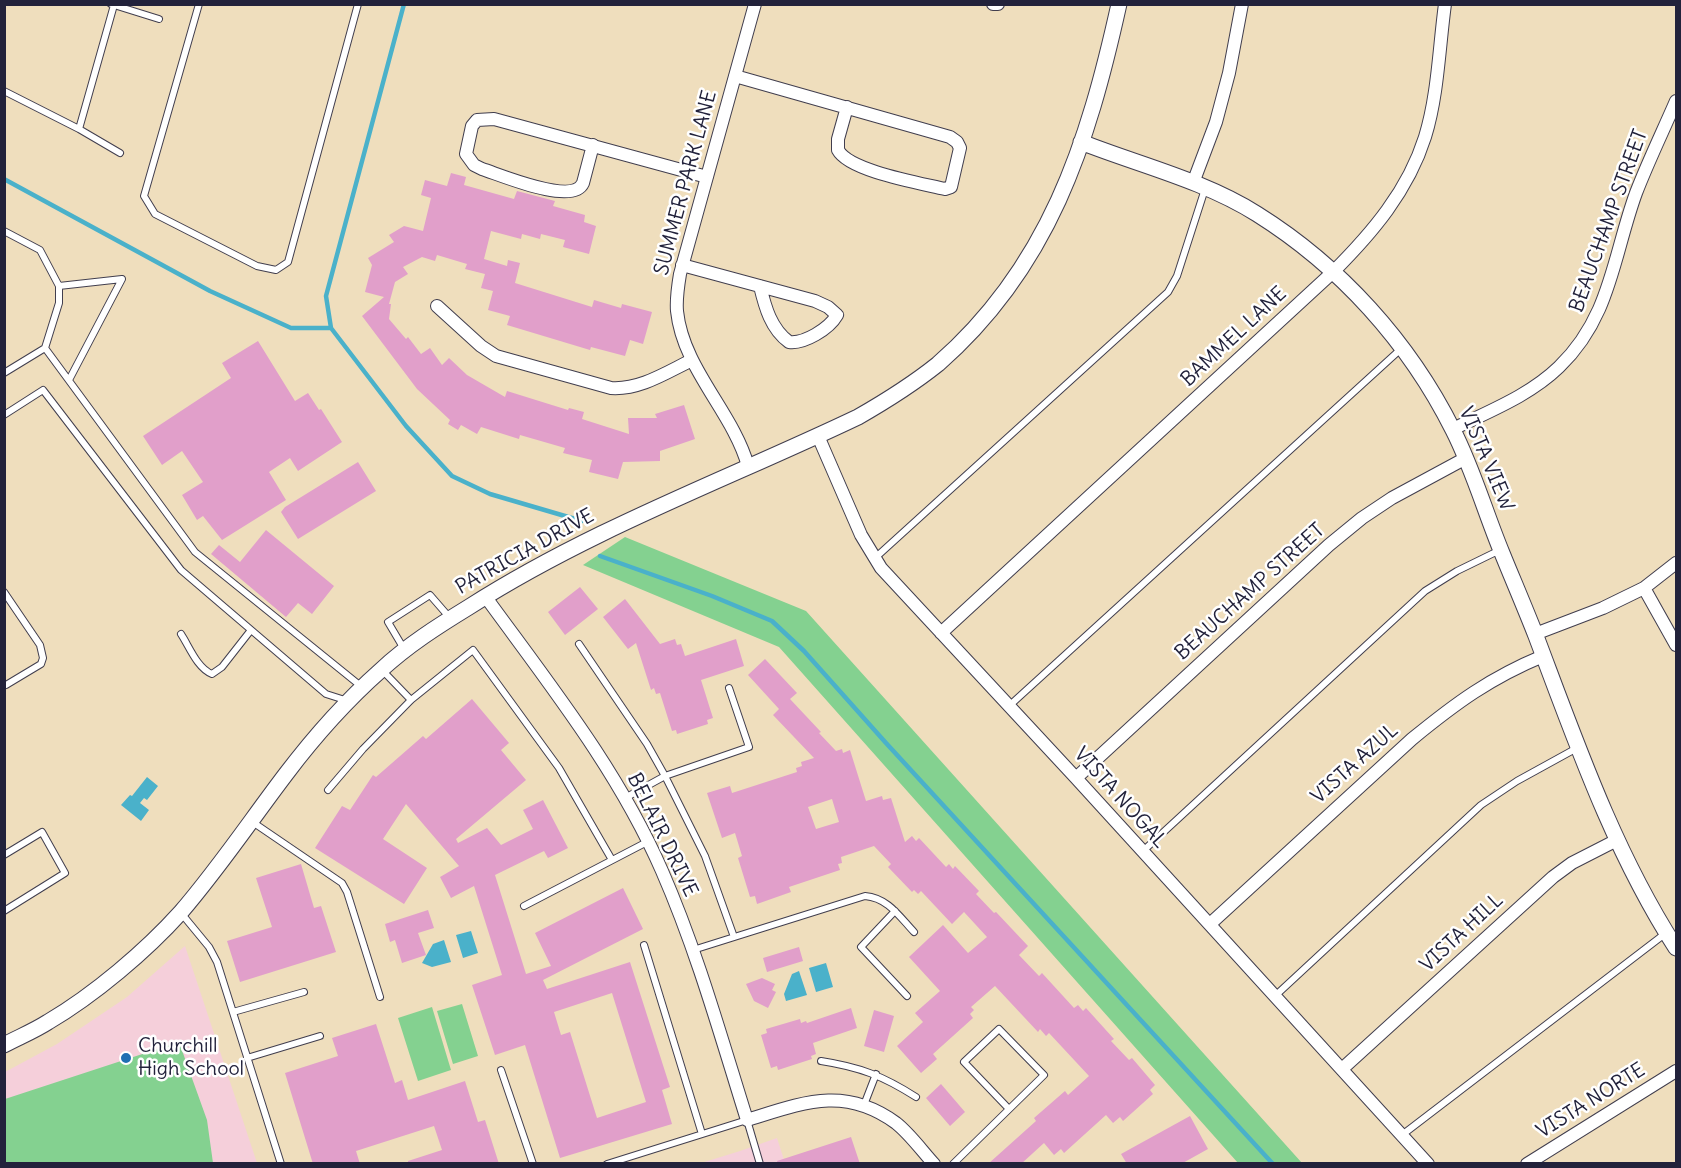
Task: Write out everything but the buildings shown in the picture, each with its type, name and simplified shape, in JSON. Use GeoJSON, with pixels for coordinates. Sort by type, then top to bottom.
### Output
{"type":"FeatureCollection","features":[{"type":"Feature","properties":{"kind":"street","name":"SUMMER PARK LANE"},"geometry":{"type":"LineString","coordinates":[[748,466],[743,448],[692,360],[677,311],[682,265],[755,4]]}},
{"type":"Feature","properties":{"kind":"street"},"geometry":{"type":"LineString","coordinates":[[993,4],[998,4]]}},
{"type":"Feature","properties":{"kind":"street","name":"PATRICIA DRIVE"},"geometry":{"type":"LineString","coordinates":[[4,1045],[48,1022],[92,992],[140,953],[180,913],[227,855],[286,773],[348,701],[381,669],[419,639],[518,576],[596,535],[858,417],[898,393],[936,365],[971,333],[1002,297],[1029,259],[1052,218],[1068,180],[1105,66],[1119,4]]}},
{"type":"Feature","properties":{"kind":"street"},"geometry":{"type":"LineString","coordinates":[[1199,186],[1229,73],[1242,4]]}},
{"type":"Feature","properties":{"kind":"street","name":"BAMMEL LANE"},"geometry":{"type":"LineString","coordinates":[[941,633],[1333,272],[1359,246],[1390,208],[1417,158],[1431,112],[1445,4]]}},
{"type":"Feature","properties":{"kind":"street"},"geometry":{"type":"LineString","coordinates":[[735,76],[847,107],[950,137],[957,142],[960,148],[951,187],[945,189],[901,178],[847,161],[838,150],[838,139],[847,107]]}},
{"type":"Feature","properties":{"kind":"street","name":"BEAUCHAMP STREET"},"geometry":{"type":"LineString","coordinates":[[1453,429],[1518,398],[1542,382],[1560,367],[1588,332],[1609,288],[1620,243],[1637,192],[1677,101]]}},
{"type":"Feature","properties":{"kind":"street"},"geometry":{"type":"LineString","coordinates":[[593,145],[584,183],[575,192],[557,192],[482,169],[474,165],[466,154],[472,126],[477,120],[494,119],[593,145],[707,177]]}},
{"type":"Feature","properties":{"kind":"street","name":"VISTA VIEW"},"geometry":{"type":"LineString","coordinates":[[1081,142],[1199,186],[1256,213],[1304,248],[1351,288],[1402,347],[1453,429],[1578,748],[1617,840],[1677,948]]}},
{"type":"Feature","properties":{"kind":"street"},"geometry":{"type":"LineString","coordinates":[[682,265],[760,286],[814,301],[828,307],[837,315],[835,320],[818,333],[795,343],[789,342],[776,329],[768,314],[760,286]]}},
{"type":"Feature","properties":{"kind":"street"},"geometry":{"type":"LineString","coordinates":[[437,306],[481,346],[496,356],[611,388],[635,387],[692,360]]}},
{"type":"Feature","properties":{"kind":"street","name":"VISTA NOGAL"},"geometry":{"type":"LineString","coordinates":[[818,436],[861,535],[882,568],[1428,1164]]}},
{"type":"Feature","properties":{"kind":"street","name":"BEAUCHAMP STREET"},"geometry":{"type":"LineString","coordinates":[[1076,778],[1345,531],[1392,498],[1466,458]]}},
{"type":"Feature","properties":{"kind":"street"},"geometry":{"type":"LineString","coordinates":[[1535,634],[1603,608],[1644,588],[1677,563]]}},
{"type":"Feature","properties":{"kind":"street"},"geometry":{"type":"LineString","coordinates":[[1644,588],[1677,645]]}},
{"type":"Feature","properties":{"kind":"street","name":"BELAIR DRIVE"},"geometry":{"type":"LineString","coordinates":[[485,596],[594,745],[647,842],[661,870],[693,950],[747,1120]]}},
{"type":"Feature","properties":{"kind":"street","name":"VISTA AZUL"},"geometry":{"type":"LineString","coordinates":[[1210,924],[1445,711],[1481,686],[1543,656]]}},
{"type":"Feature","properties":{"kind":"street","name":"VISTA HILL"},"geometry":{"type":"LineString","coordinates":[[1342,1069],[1553,877],[1572,863],[1617,840]]}},
{"type":"Feature","properties":{"kind":"street","name":"VISTA NORTE"},"geometry":{"type":"LineString","coordinates":[[1527,1164],[1677,1071]]}},
{"type":"Feature","properties":{"kind":"street"},"geometry":{"type":"LineString","coordinates":[[747,1120],[819,1100],[842,1100],[864,1105],[897,1124],[934,1164]]}},
{"type":"Feature","properties":{"kind":"lane"},"geometry":{"type":"LineString","coordinates":[[199,4],[144,196],[155,213],[257,266],[276,270],[288,262],[358,4]]}},
{"type":"Feature","properties":{"kind":"lane"},"geometry":{"type":"LineString","coordinates":[[79,129],[113,5],[159,19]]}},
{"type":"Feature","properties":{"kind":"lane"},"geometry":{"type":"LineString","coordinates":[[4,91],[79,129],[120,153]]}},
{"type":"Feature","properties":{"kind":"lane"},"geometry":{"type":"LineString","coordinates":[[875,558],[1168,292],[1177,276],[1199,186]]}},
{"type":"Feature","properties":{"kind":"lane"},"geometry":{"type":"LineString","coordinates":[[4,231],[40,250],[59,286],[59,303],[45,348],[4,373]]}},
{"type":"Feature","properties":{"kind":"lane"},"geometry":{"type":"LineString","coordinates":[[59,286],[122,279],[69,380]]}},
{"type":"Feature","properties":{"kind":"lane"},"geometry":{"type":"LineString","coordinates":[[1009,706],[1402,347]]}},
{"type":"Feature","properties":{"kind":"lane"},"geometry":{"type":"LineString","coordinates":[[45,348],[195,552],[363,687]]}},
{"type":"Feature","properties":{"kind":"lane"},"geometry":{"type":"LineString","coordinates":[[4,415],[43,390],[181,570],[326,694],[348,701]]}},
{"type":"Feature","properties":{"kind":"lane"},"geometry":{"type":"LineString","coordinates":[[1143,852],[1425,591],[1457,571],[1501,550]]}},
{"type":"Feature","properties":{"kind":"lane"},"geometry":{"type":"LineString","coordinates":[[4,592],[40,645],[43,658],[41,664],[5,685]]}},
{"type":"Feature","properties":{"kind":"lane"},"geometry":{"type":"LineString","coordinates":[[405,650],[388,622],[430,595],[451,618]]}},
{"type":"Feature","properties":{"kind":"lane"},"geometry":{"type":"LineString","coordinates":[[181,634],[199,663],[212,674],[222,667],[251,630]]}},
{"type":"Feature","properties":{"kind":"lane"},"geometry":{"type":"LineString","coordinates":[[579,644],[647,744],[665,776],[705,856],[734,937]]}},
{"type":"Feature","properties":{"kind":"lane"},"geometry":{"type":"LineString","coordinates":[[328,790],[363,749],[411,700],[472,650],[559,768],[612,860]]}},
{"type":"Feature","properties":{"kind":"lane"},"geometry":{"type":"LineString","coordinates":[[381,669],[411,700]]}},
{"type":"Feature","properties":{"kind":"lane"},"geometry":{"type":"LineString","coordinates":[[625,799],[665,776],[749,747],[729,688]]}},
{"type":"Feature","properties":{"kind":"lane"},"geometry":{"type":"LineString","coordinates":[[1275,996],[1481,805],[1517,781],[1578,748]]}},
{"type":"Feature","properties":{"kind":"lane"},"geometry":{"type":"LineString","coordinates":[[251,821],[342,883],[380,997]]}},
{"type":"Feature","properties":{"kind":"lane"},"geometry":{"type":"LineString","coordinates":[[4,855],[42,832],[65,873],[4,911]]}},
{"type":"Feature","properties":{"kind":"lane"},"geometry":{"type":"LineString","coordinates":[[524,906],[647,842]]}},
{"type":"Feature","properties":{"kind":"lane"},"geometry":{"type":"LineString","coordinates":[[693,950],[865,896],[875,897],[887,903],[914,932]]}},
{"type":"Feature","properties":{"kind":"lane"},"geometry":{"type":"LineString","coordinates":[[895,911],[861,947],[907,996]]}},
{"type":"Feature","properties":{"kind":"lane"},"geometry":{"type":"LineString","coordinates":[[180,913],[209,946],[217,962],[281,1164]]}},
{"type":"Feature","properties":{"kind":"lane"},"geometry":{"type":"LineString","coordinates":[[1402,1135],[1667,933]]}},
{"type":"Feature","properties":{"kind":"lane"},"geometry":{"type":"LineString","coordinates":[[644,945],[702,1134]]}},
{"type":"Feature","properties":{"kind":"lane"},"geometry":{"type":"LineString","coordinates":[[233,1012],[304,992]]}},
{"type":"Feature","properties":{"kind":"lane"},"geometry":{"type":"LineString","coordinates":[[953,1164],[1044,1075],[999,1029],[964,1062],[1009,1109]]}},
{"type":"Feature","properties":{"kind":"lane"},"geometry":{"type":"LineString","coordinates":[[248,1058],[320,1036]]}},
{"type":"Feature","properties":{"kind":"lane"},"geometry":{"type":"LineString","coordinates":[[822,1062],[850,1065],[876,1074],[916,1097]]}},
{"type":"Feature","properties":{"kind":"lane"},"geometry":{"type":"LineString","coordinates":[[501,1070],[533,1164]]}},
{"type":"Feature","properties":{"kind":"lane"},"geometry":{"type":"LineString","coordinates":[[864,1105],[876,1074]]}},
{"type":"Feature","properties":{"kind":"lane"},"geometry":{"type":"LineString","coordinates":[[607,1164],[747,1120],[760,1164]]}},
{"type":"Feature","properties":{"kind":"shaded area","name":"Churchill High School"},"geometry":{"type":"Polygon","coordinates":[[[185,946],[257,1163],[5,1164],[5,1072],[57,1044],[127,997],[185,946]]]}},
{"type":"Feature","properties":{"kind":"shaded area"},"geometry":{"type":"Polygon","coordinates":[[[777,1138],[785,1163],[698,1164],[740,1151],[777,1138]]]}},
{"type":"Feature","properties":{"kind":"green space"},"geometry":{"type":"Polygon","coordinates":[[[625,537],[806,611],[1302,1163],[1238,1163],[779,647],[583,565],[625,537]]]}},
{"type":"Feature","properties":{"kind":"green space"},"geometry":{"type":"Polygon","coordinates":[[[462,1004],[478,1056],[453,1064],[437,1011],[462,1004]]]}},
{"type":"Feature","properties":{"kind":"green space"},"geometry":{"type":"Polygon","coordinates":[[[432,1007],[451,1070],[418,1081],[398,1018],[432,1007]]]}},
{"type":"Feature","properties":{"kind":"green space"},"geometry":{"type":"Polygon","coordinates":[[[179,1042],[207,1120],[213,1163],[5,1163],[5,1099],[179,1042]]]}},
{"type":"Feature","properties":{"kind":"water"},"geometry":{"type":"Polygon","coordinates":[[[147,777],[158,786],[147,800],[144,798],[140,803],[149,810],[141,821],[121,805],[130,795],[132,796],[147,777]]]}},
{"type":"Feature","properties":{"kind":"water"},"geometry":{"type":"Polygon","coordinates":[[[471,931],[478,953],[463,958],[456,935],[471,931]]]}},
{"type":"Feature","properties":{"kind":"water"},"geometry":{"type":"Polygon","coordinates":[[[444,940],[451,962],[432,967],[422,963],[433,944],[444,940]]]}},
{"type":"Feature","properties":{"kind":"water"},"geometry":{"type":"Polygon","coordinates":[[[826,963],[833,987],[816,992],[809,968],[826,963]]]}},
{"type":"Feature","properties":{"kind":"water"},"geometry":{"type":"Polygon","coordinates":[[[799,971],[807,995],[786,1001],[784,994],[792,974],[799,971]]]}},
{"type":"Feature","properties":{"kind":"waterway"},"geometry":{"type":"LineString","coordinates":[[404,4],[326,296],[331,328],[406,426],[452,476],[490,494],[582,521]]}},
{"type":"Feature","properties":{"kind":"waterway"},"geometry":{"type":"LineString","coordinates":[[4,179],[210,291],[291,328],[331,328]]}},
{"type":"Feature","properties":{"kind":"waterway"},"geometry":{"type":"LineString","coordinates":[[600,556],[712,596],[772,621],[804,651],[1273,1164]]}},
{"type":"Feature","properties":{"kind":"place","name":"Churchill High School"},"geometry":{"type":"Point","coordinates":[126,1058]}}]}
